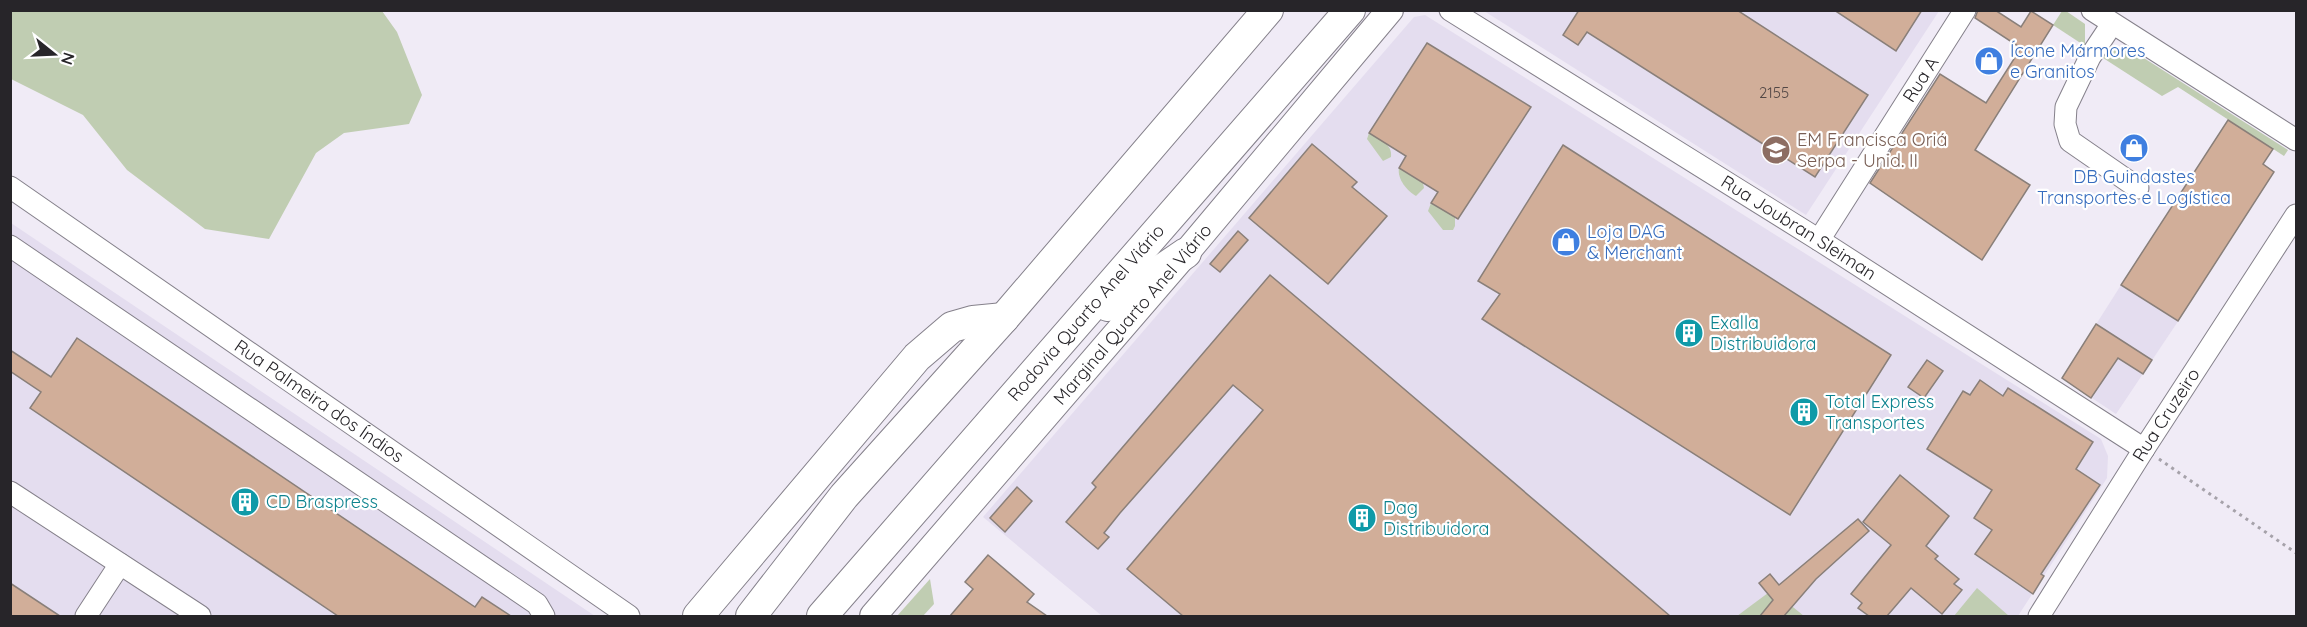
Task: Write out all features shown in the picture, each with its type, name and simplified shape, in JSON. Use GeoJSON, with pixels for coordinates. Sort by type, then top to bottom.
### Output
{"type":"FeatureCollection","features":[{"type":"Feature","properties":{"kind":"highway"},"geometry":{"type":"LineString","coordinates":[[751,616],[844,496],[1004,318],[1268,10]]}},
{"type":"Feature","properties":{"kind":"highway","name":"Rodovia Quarto Anel Viário"},"geometry":{"type":"LineString","coordinates":[[822,616],[1350,10]]}},
{"type":"Feature","properties":{"kind":"highway"},"geometry":{"type":"LineString","coordinates":[[1065,338],[1130,290],[1186,253]]}},
{"type":"Feature","properties":{"kind":"highway"},"geometry":{"type":"LineString","coordinates":[[698,616],[917,357],[952,327],[973,321],[1004,318]]}},
{"type":"Feature","properties":{"kind":"main road","name":"Marginal Quarto Anel Viário"},"geometry":{"type":"LineString","coordinates":[[873,616],[1186,253],[1390,10]]}},
{"type":"Feature","properties":{"kind":"street","name":"Rua Joubran Sleiman"},"geometry":{"type":"LineString","coordinates":[[1450,10],[1819,240],[2144,449]]}},
{"type":"Feature","properties":{"kind":"street","name":"Rua A"},"geometry":{"type":"LineString","coordinates":[[1819,240],[1965,10]]}},
{"type":"Feature","properties":{"kind":"street"},"geometry":{"type":"LineString","coordinates":[[2092,10],[2296,140]]}},
{"type":"Feature","properties":{"kind":"street"},"geometry":{"type":"LineString","coordinates":[[2112,24],[2090,57],[2066,106],[2066,124],[2070,141],[2138,188]]}},
{"type":"Feature","properties":{"kind":"street","name":"Rua Palmeira dos Índios"},"geometry":{"type":"LineString","coordinates":[[10,187],[629,616]]}},
{"type":"Feature","properties":{"kind":"street","name":"Rua Cruzeiro"},"geometry":{"type":"LineString","coordinates":[[2039,616],[2296,215]]}},
{"type":"Feature","properties":{"kind":"street"},"geometry":{"type":"LineString","coordinates":[[10,246],[537,604],[544,616]]}},
{"type":"Feature","properties":{"kind":"street"},"geometry":{"type":"LineString","coordinates":[[10,492],[200,616]]}},
{"type":"Feature","properties":{"kind":"street"},"geometry":{"type":"LineString","coordinates":[[86,616],[120,564]]}},
{"type":"Feature","properties":{"kind":"path"},"geometry":{"type":"LineString","coordinates":[[2144,449],[2296,553]]}},
{"type":"Feature","properties":{"kind":"shaded area","name":"EM Francisca Oriá Serpa - Unid. II"},"geometry":{"type":"Polygon","coordinates":[[[1484,11],[1939,11],[1806,215],[1484,11]]]}},
{"type":"Feature","properties":{"kind":"shaded area"},"geometry":{"type":"Polygon","coordinates":[[[1425,15],[2101,439],[2108,456],[2107,478],[2018,616],[1102,616],[983,517],[1414,17],[1425,15]]]}},
{"type":"Feature","properties":{"kind":"shaded area"},"geometry":{"type":"Polygon","coordinates":[[[11,223],[595,616],[11,616],[11,223]]]}},
{"type":"Feature","properties":{"kind":"shaded area"},"geometry":{"type":"Polygon","coordinates":[[[2142,252],[2199,290],[2116,414],[2062,378],[2142,252]]]}},
{"type":"Feature","properties":{"kind":"green space"},"geometry":{"type":"Polygon","coordinates":[[[10,11],[382,11],[397,32],[422,95],[409,124],[344,133],[316,153],[269,239],[205,229],[127,170],[83,115],[11,79],[10,11]]]}},
{"type":"Feature","properties":{"kind":"green space"},"geometry":{"type":"Polygon","coordinates":[[[2062,11],[2066,11],[2085,24],[2085,46],[2053,25],[2062,11]]]}},
{"type":"Feature","properties":{"kind":"green space"},"geometry":{"type":"Polygon","coordinates":[[[2125,46],[2288,150],[2284,156],[2178,87],[2162,96],[2100,56],[2125,46]]]}},
{"type":"Feature","properties":{"kind":"green space"},"geometry":{"type":"Polygon","coordinates":[[[1369,133],[1388,145],[1391,157],[1383,161],[1367,139],[1369,133]]]}},
{"type":"Feature","properties":{"kind":"green space"},"geometry":{"type":"Polygon","coordinates":[[[1399,168],[1423,183],[1424,188],[1416,196],[1403,184],[1399,168]]]}},
{"type":"Feature","properties":{"kind":"green space"},"geometry":{"type":"Polygon","coordinates":[[[1431,203],[1455,217],[1453,230],[1443,230],[1428,211],[1431,203]]]}},
{"type":"Feature","properties":{"kind":"green space"},"geometry":{"type":"Polygon","coordinates":[[[930,579],[934,604],[923,616],[897,616],[930,579]]]}},
{"type":"Feature","properties":{"kind":"green space"},"geometry":{"type":"Polygon","coordinates":[[[1977,588],[2009,616],[1954,616],[1977,588]]]}},
{"type":"Feature","properties":{"kind":"green space"},"geometry":{"type":"Polygon","coordinates":[[[1772,590],[1804,616],[1737,616],[1772,590]]]}},
{"type":"Feature","properties":{"kind":"building"},"geometry":{"type":"Polygon","coordinates":[[[1579,10],[1737,10],[1868,95],[1815,177],[1587,32],[1578,45],[1563,35],[1579,10]]]}},
{"type":"Feature","properties":{"kind":"building"},"geometry":{"type":"Polygon","coordinates":[[[1834,10],[1922,10],[1896,51],[1834,10]]]}},
{"type":"Feature","properties":{"kind":"building"},"geometry":{"type":"Polygon","coordinates":[[[1978,10],[1995,10],[2021,27],[2031,11],[2053,25],[1975,150],[2030,185],[1982,260],[1870,183],[1940,74],[1986,103],[2021,48],[1975,18],[1978,10]]]}},
{"type":"Feature","properties":{"kind":"building"},"geometry":{"type":"Polygon","coordinates":[[[1427,43],[1531,107],[1458,219],[1431,203],[1438,192],[1399,168],[1406,156],[1369,133],[1427,43]]]}},
{"type":"Feature","properties":{"kind":"building"},"geometry":{"type":"Polygon","coordinates":[[[2228,120],[2273,149],[2263,164],[2274,172],[2178,321],[2121,285],[2228,120]]]}},
{"type":"Feature","properties":{"kind":"building"},"geometry":{"type":"Polygon","coordinates":[[[1312,144],[1357,182],[1352,187],[1387,216],[1328,284],[1249,218],[1312,144]]]}},
{"type":"Feature","properties":{"kind":"building"},"geometry":{"type":"Polygon","coordinates":[[[1563,145],[1891,355],[1790,515],[1482,319],[1500,294],[1478,281],[1563,145]]]}},
{"type":"Feature","properties":{"kind":"building"},"geometry":{"type":"Polygon","coordinates":[[[1238,231],[1248,240],[1220,272],[1210,264],[1238,231]]]}},
{"type":"Feature","properties":{"kind":"building","name":"Dag Distribuidora"},"geometry":{"type":"Polygon","coordinates":[[[1270,275],[1670,616],[1183,616],[1127,569],[1263,410],[1233,385],[1120,513],[1104,533],[1109,537],[1098,549],[1087,540],[1066,522],[1096,487],[1092,483],[1270,275]]]}},
{"type":"Feature","properties":{"kind":"building"},"geometry":{"type":"Polygon","coordinates":[[[2096,324],[2152,360],[2143,374],[2118,358],[2091,398],[2062,378],[2096,324]]]}},
{"type":"Feature","properties":{"kind":"building","name":"CD Braspress"},"geometry":{"type":"Polygon","coordinates":[[[77,338],[475,607],[482,597],[511,616],[338,616],[30,408],[41,392],[10,371],[10,350],[51,377],[77,338]]]}},
{"type":"Feature","properties":{"kind":"building"},"geometry":{"type":"Polygon","coordinates":[[[1927,360],[1943,371],[1924,398],[1908,387],[1927,360]]]}},
{"type":"Feature","properties":{"kind":"building"},"geometry":{"type":"Polygon","coordinates":[[[1980,380],[2003,396],[2008,388],[2093,442],[2076,469],[2100,485],[2041,574],[2044,576],[2033,594],[1975,554],[1992,530],[1974,518],[1992,490],[1927,449],[1963,391],[1970,395],[1980,380]]]}},
{"type":"Feature","properties":{"kind":"building"},"geometry":{"type":"Polygon","coordinates":[[[1900,475],[1949,516],[1926,546],[1938,556],[1935,559],[1959,579],[1954,584],[1962,590],[1942,614],[1911,588],[1887,616],[1869,616],[1858,608],[1862,603],[1851,594],[1891,545],[1863,522],[1900,475]]]}},
{"type":"Feature","properties":{"kind":"building"},"geometry":{"type":"Polygon","coordinates":[[[1017,487],[1032,501],[1005,532],[990,518],[1017,487]]]}},
{"type":"Feature","properties":{"kind":"building"},"geometry":{"type":"Polygon","coordinates":[[[1858,519],[1869,531],[1816,579],[1784,616],[1760,616],[1773,600],[1759,583],[1770,574],[1779,585],[1858,519]]]}},
{"type":"Feature","properties":{"kind":"building"},"geometry":{"type":"Polygon","coordinates":[[[988,555],[1034,594],[1027,602],[1047,616],[950,616],[973,589],[965,582],[988,555]]]}},
{"type":"Feature","properties":{"kind":"building"},"geometry":{"type":"Polygon","coordinates":[[[10,583],[60,616],[10,616],[10,583]]]}},
{"type":"Feature","properties":{"kind":"place","name":"Ícone Mármores e Granitos"},"geometry":{"type":"Point","coordinates":[1989,61]}},
{"type":"Feature","properties":{"kind":"place","name":"DB Guindastes Transportes e Logística"},"geometry":{"type":"Point","coordinates":[2134,148]}},
{"type":"Feature","properties":{"kind":"place","name":"EM Francisca Oriá Serpa - Unid. II"},"geometry":{"type":"Point","coordinates":[1776,150]}},
{"type":"Feature","properties":{"kind":"place","name":"Loja DAG & Merchant"},"geometry":{"type":"Point","coordinates":[1566,242]}},
{"type":"Feature","properties":{"kind":"place","name":"Exalla Distribuidora"},"geometry":{"type":"Point","coordinates":[1689,333]}},
{"type":"Feature","properties":{"kind":"place","name":"Total Express Transportes"},"geometry":{"type":"Point","coordinates":[1804,412]}},
{"type":"Feature","properties":{"kind":"place","name":"CD Braspress"},"geometry":{"type":"Point","coordinates":[245,502]}},
{"type":"Feature","properties":{"kind":"place","name":"Dag Distribuidora"},"geometry":{"type":"Point","coordinates":[1362,518]}}]}
